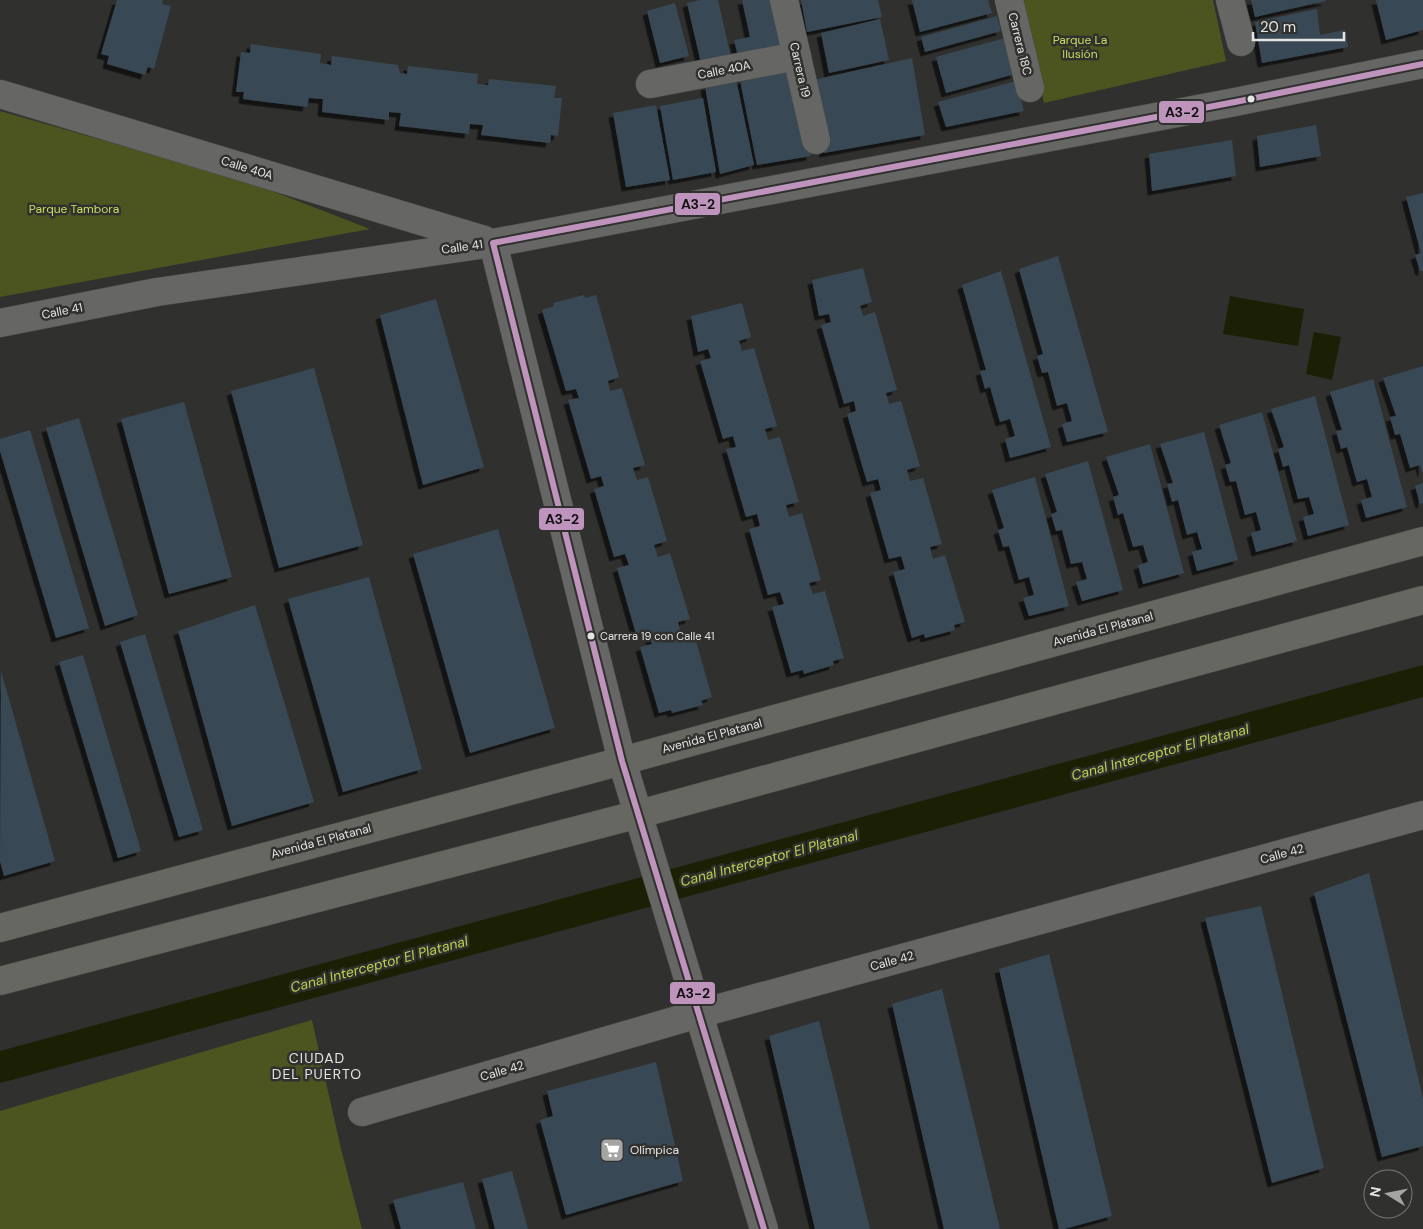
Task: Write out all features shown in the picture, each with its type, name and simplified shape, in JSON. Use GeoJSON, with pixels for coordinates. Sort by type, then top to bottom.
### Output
{"type":"FeatureCollection","features":[{"type":"Feature","properties":{"kind":"main road","name":"Avenida El Platanal"},"geometry":{"type":"LineString","coordinates":[[0,928],[1423,541]]}},
{"type":"Feature","properties":{"kind":"main road"},"geometry":{"type":"LineString","coordinates":[[0,981],[642,826],[1423,600]]}},
{"type":"Feature","properties":{"kind":"street","name":"Carrera 19"},"geometry":{"type":"LineString","coordinates":[[784,0],[816,140]]}},
{"type":"Feature","properties":{"kind":"street","name":"Carrera 18C"},"geometry":{"type":"LineString","coordinates":[[1009,0],[1030,88]]}},
{"type":"Feature","properties":{"kind":"street"},"geometry":{"type":"LineString","coordinates":[[1230,0],[1241,42]]}},
{"type":"Feature","properties":{"kind":"street","name":"Calle 40A"},"geometry":{"type":"LineString","coordinates":[[650,84],[797,56]]}},
{"type":"Feature","properties":{"kind":"street","name":"Calle 41"},"geometry":{"type":"LineString","coordinates":[[0,323],[157,292],[493,243],[1235,102],[1423,64]]}},
{"type":"Feature","properties":{"kind":"street","name":"Calle 40A"},"geometry":{"type":"LineString","coordinates":[[0,94],[493,243]]}},
{"type":"Feature","properties":{"kind":"street"},"geometry":{"type":"LineString","coordinates":[[493,243],[622,760],[764,1229]]}},
{"type":"Feature","properties":{"kind":"street","name":"Calle 42"},"geometry":{"type":"LineString","coordinates":[[362,1112],[698,1014],[1423,815]]}},
{"type":"Feature","properties":{"kind":"green space","name":"Parque La Ilusión"},"geometry":{"type":"Polygon","coordinates":[[[1021,0],[1213,0],[1226,61],[1044,103],[1021,0]]]}},
{"type":"Feature","properties":{"kind":"green space","name":"Parque Tambora"},"geometry":{"type":"Polygon","coordinates":[[[0,111],[246,181],[370,229],[0,297],[0,111]]]}},
{"type":"Feature","properties":{"kind":"green space"},"geometry":{"type":"Polygon","coordinates":[[[312,1020],[341,1149],[362,1229],[0,1229],[0,1111],[312,1020]]]}},
{"type":"Feature","properties":{"kind":"shaded area"},"geometry":{"type":"Polygon","coordinates":[[[1230,296],[1304,309],[1298,346],[1223,334],[1230,296]]]}},
{"type":"Feature","properties":{"kind":"shaded area"},"geometry":{"type":"Polygon","coordinates":[[[1314,332],[1341,337],[1332,380],[1306,374],[1314,332]]]}},
{"type":"Feature","properties":{"kind":"building"},"geometry":{"type":"Polygon","coordinates":[[[117,0],[163,0],[162,4],[171,6],[154,69],[148,67],[145,75],[107,64],[109,56],[101,54],[117,0]]]}},
{"type":"Feature","properties":{"kind":"building"},"geometry":{"type":"Polygon","coordinates":[[[700,0],[718,0],[731,57],[701,63],[687,3],[700,0]]]}},
{"type":"Feature","properties":{"kind":"building"},"geometry":{"type":"Polygon","coordinates":[[[742,0],[772,0],[782,46],[738,56],[734,40],[750,37],[742,0]]]}},
{"type":"Feature","properties":{"kind":"building"},"geometry":{"type":"Polygon","coordinates":[[[801,0],[878,0],[882,17],[807,32],[801,0]]]}},
{"type":"Feature","properties":{"kind":"building"},"geometry":{"type":"Polygon","coordinates":[[[912,0],[988,0],[992,13],[920,32],[912,0]]]}},
{"type":"Feature","properties":{"kind":"building"},"geometry":{"type":"Polygon","coordinates":[[[1251,0],[1326,0],[1326,1],[1255,17],[1251,0]]]}},
{"type":"Feature","properties":{"kind":"building"},"geometry":{"type":"Polygon","coordinates":[[[1376,0],[1423,0],[1423,30],[1386,40],[1376,0]]]}},
{"type":"Feature","properties":{"kind":"building"},"geometry":{"type":"Polygon","coordinates":[[[675,3],[689,56],[660,63],[647,11],[675,3]]]}},
{"type":"Feature","properties":{"kind":"building"},"geometry":{"type":"Polygon","coordinates":[[[1317,9],[1320,35],[1345,30],[1348,47],[1262,63],[1255,22],[1317,9]]]}},
{"type":"Feature","properties":{"kind":"building"},"geometry":{"type":"Polygon","coordinates":[[[997,16],[1001,31],[925,52],[921,37],[997,16]]]}},
{"type":"Feature","properties":{"kind":"building"},"geometry":{"type":"Polygon","coordinates":[[[880,19],[889,60],[829,73],[821,33],[880,19]]]}},
{"type":"Feature","properties":{"kind":"building"},"geometry":{"type":"Polygon","coordinates":[[[1005,38],[1015,74],[946,93],[936,57],[1005,38]]]}},
{"type":"Feature","properties":{"kind":"building"},"geometry":{"type":"Polygon","coordinates":[[[251,44],[321,54],[320,63],[331,65],[332,56],[398,65],[400,73],[407,74],[408,66],[478,74],[477,84],[488,85],[489,79],[556,86],[554,98],[562,98],[558,136],[551,135],[550,143],[481,135],[483,125],[470,124],[469,134],[399,126],[401,113],[389,112],[389,120],[322,112],[323,99],[309,98],[307,107],[243,99],[244,92],[236,92],[241,52],[250,53],[251,44]]]}},
{"type":"Feature","properties":{"kind":"building"},"geometry":{"type":"Polygon","coordinates":[[[912,58],[925,135],[824,153],[813,80],[912,58]]]}},
{"type":"Feature","properties":{"kind":"building"},"geometry":{"type":"Polygon","coordinates":[[[791,66],[811,156],[757,165],[740,80],[791,66]]]}},
{"type":"Feature","properties":{"kind":"building"},"geometry":{"type":"Polygon","coordinates":[[[736,79],[754,165],[720,174],[705,86],[736,79]]]}},
{"type":"Feature","properties":{"kind":"building"},"geometry":{"type":"Polygon","coordinates":[[[1016,81],[1024,111],[946,127],[938,102],[1016,81]]]}},
{"type":"Feature","properties":{"kind":"building"},"geometry":{"type":"Polygon","coordinates":[[[703,98],[716,172],[673,180],[660,106],[703,98]]]}},
{"type":"Feature","properties":{"kind":"building"},"geometry":{"type":"Polygon","coordinates":[[[656,105],[670,180],[626,187],[613,113],[656,105]]]}},
{"type":"Feature","properties":{"kind":"building"},"geometry":{"type":"Polygon","coordinates":[[[1316,125],[1321,156],[1260,167],[1257,136],[1316,125]]]}},
{"type":"Feature","properties":{"kind":"building"},"geometry":{"type":"Polygon","coordinates":[[[1232,140],[1236,176],[1152,191],[1149,154],[1232,140]]]}},
{"type":"Feature","properties":{"kind":"building"},"geometry":{"type":"Polygon","coordinates":[[[1423,193],[1423,271],[1420,271],[1415,255],[1421,253],[1406,197],[1423,193]]]}},
{"type":"Feature","properties":{"kind":"building"},"geometry":{"type":"Polygon","coordinates":[[[1058,256],[1108,432],[1067,442],[1062,424],[1072,421],[1067,403],[1057,406],[1048,372],[1042,373],[1037,356],[1043,354],[1019,269],[1058,256]]]}},
{"type":"Feature","properties":{"kind":"building"},"geometry":{"type":"Polygon","coordinates":[[[863,268],[872,302],[860,306],[863,316],[875,312],[897,390],[886,393],[889,404],[901,401],[920,466],[907,470],[910,481],[923,478],[942,544],[930,547],[933,559],[945,555],[965,622],[954,625],[955,630],[925,638],[924,634],[912,638],[893,572],[905,569],[901,556],[889,559],[870,493],[881,490],[878,479],[867,482],[847,414],[856,411],[854,401],[844,404],[821,325],[831,322],[829,314],[819,316],[812,280],[863,268]]]}},
{"type":"Feature","properties":{"kind":"building"},"geometry":{"type":"Polygon","coordinates":[[[1001,271],[1051,447],[1010,458],[1005,439],[1015,436],[1010,419],[1000,422],[990,387],[985,389],[980,371],[986,370],[962,285],[1001,271]]]}},
{"type":"Feature","properties":{"kind":"building"},"geometry":{"type":"Polygon","coordinates":[[[584,295],[585,298],[596,295],[619,377],[608,381],[610,391],[622,388],[645,465],[633,468],[637,480],[648,477],[667,541],[654,545],[658,557],[670,553],[690,619],[678,622],[681,634],[693,631],[712,697],[701,701],[703,705],[672,713],[671,710],[659,713],[640,647],[652,644],[648,631],[636,634],[617,568],[629,565],[625,554],[614,557],[594,489],[604,486],[601,476],[591,479],[568,400],[579,398],[576,389],[566,391],[542,310],[554,306],[553,303],[584,295]]]}},
{"type":"Feature","properties":{"kind":"building"},"geometry":{"type":"Polygon","coordinates":[[[436,299],[484,467],[423,485],[380,315],[436,299]]]}},
{"type":"Feature","properties":{"kind":"building"},"geometry":{"type":"Polygon","coordinates":[[[742,303],[751,337],[739,341],[742,351],[754,348],[777,426],[765,429],[768,440],[780,437],[799,502],[786,505],[789,517],[802,513],[821,580],[809,583],[813,594],[825,591],[844,658],[833,661],[834,665],[804,674],[803,670],[791,673],[772,607],[784,604],[780,592],[768,595],[749,529],[760,526],[757,514],[746,517],[726,449],[736,447],[733,436],[723,439],[700,361],[711,358],[708,349],[698,352],[691,316],[742,303]]]}},
{"type":"Feature","properties":{"kind":"building"},"geometry":{"type":"Polygon","coordinates":[[[1423,366],[1422,472],[1420,465],[1410,468],[1400,434],[1395,435],[1390,417],[1396,416],[1383,378],[1423,366]]]}},
{"type":"Feature","properties":{"kind":"building"},"geometry":{"type":"Polygon","coordinates":[[[314,368],[363,545],[279,568],[231,391],[314,368]]]}},
{"type":"Feature","properties":{"kind":"building"},"geometry":{"type":"Polygon","coordinates":[[[1373,379],[1407,507],[1366,518],[1361,500],[1372,497],[1367,479],[1357,482],[1347,447],[1341,449],[1336,431],[1342,430],[1330,392],[1373,379]]]}},
{"type":"Feature","properties":{"kind":"building"},"geometry":{"type":"Polygon","coordinates":[[[1315,396],[1349,525],[1308,536],[1303,517],[1314,514],[1309,497],[1298,499],[1289,465],[1283,467],[1278,449],[1284,447],[1271,409],[1315,396]]]}},
{"type":"Feature","properties":{"kind":"building"},"geometry":{"type":"Polygon","coordinates":[[[184,402],[232,577],[169,594],[121,419],[184,402]]]}},
{"type":"Feature","properties":{"kind":"building"},"geometry":{"type":"Polygon","coordinates":[[[1262,412],[1297,541],[1256,552],[1251,533],[1261,530],[1256,512],[1245,515],[1236,481],[1230,482],[1225,465],[1231,463],[1219,425],[1262,412]]]}},
{"type":"Feature","properties":{"kind":"building"},"geometry":{"type":"Polygon","coordinates":[[[79,418],[138,615],[105,626],[46,428],[79,418]]]}},
{"type":"Feature","properties":{"kind":"building"},"geometry":{"type":"Polygon","coordinates":[[[30,430],[89,628],[56,638],[0,451],[0,439],[30,430]]]}},
{"type":"Feature","properties":{"kind":"building"},"geometry":{"type":"Polygon","coordinates":[[[1204,432],[1238,560],[1197,571],[1192,552],[1202,549],[1197,532],[1187,535],[1178,500],[1172,502],[1167,484],[1173,483],[1160,444],[1204,432]]]}},
{"type":"Feature","properties":{"kind":"building"},"geometry":{"type":"Polygon","coordinates":[[[1150,444],[1184,573],[1143,584],[1138,565],[1148,562],[1143,545],[1133,547],[1123,513],[1118,515],[1113,497],[1119,495],[1106,457],[1150,444]]]}},
{"type":"Feature","properties":{"kind":"building"},"geometry":{"type":"Polygon","coordinates":[[[1088,461],[1123,590],[1082,601],[1076,582],[1087,579],[1082,562],[1071,564],[1062,530],[1056,531],[1051,514],[1057,512],[1045,474],[1088,461]]]}},
{"type":"Feature","properties":{"kind":"building"},"geometry":{"type":"Polygon","coordinates":[[[1035,477],[1069,606],[1029,616],[1023,598],[1034,595],[1029,577],[1019,580],[1009,546],[1003,547],[998,530],[1004,528],[992,490],[1035,477]]]}},
{"type":"Feature","properties":{"kind":"building"},"geometry":{"type":"Polygon","coordinates":[[[1423,483],[1423,503],[1420,504],[1415,486],[1423,483]]]}},
{"type":"Feature","properties":{"kind":"building"},"geometry":{"type":"Polygon","coordinates":[[[498,529],[555,728],[470,753],[413,554],[498,529]]]}},
{"type":"Feature","properties":{"kind":"building"},"geometry":{"type":"Polygon","coordinates":[[[369,577],[422,769],[343,792],[288,599],[369,577]]]}},
{"type":"Feature","properties":{"kind":"building"},"geometry":{"type":"Polygon","coordinates":[[[255,605],[314,802],[232,826],[178,631],[255,605]]]}},
{"type":"Feature","properties":{"kind":"building"},"geometry":{"type":"Polygon","coordinates":[[[145,634],[203,830],[179,837],[120,642],[145,634]]]}},
{"type":"Feature","properties":{"kind":"building"},"geometry":{"type":"Polygon","coordinates":[[[83,655],[141,851],[118,858],[59,662],[83,655]]]}},
{"type":"Feature","properties":{"kind":"building"},"geometry":{"type":"Polygon","coordinates":[[[1,671],[55,861],[4,876],[0,861],[1,671]]]}},
{"type":"Feature","properties":{"kind":"building"},"geometry":{"type":"Polygon","coordinates":[[[1369,873],[1423,1098],[1423,1146],[1382,1157],[1314,893],[1369,873]]]}},
{"type":"Feature","properties":{"kind":"building"},"geometry":{"type":"Polygon","coordinates":[[[1261,906],[1324,1168],[1272,1183],[1205,918],[1261,906]]]}},
{"type":"Feature","properties":{"kind":"building"},"geometry":{"type":"Polygon","coordinates":[[[1049,954],[1112,1216],[1064,1229],[1059,1229],[999,969],[1049,954]]]}},
{"type":"Feature","properties":{"kind":"building"},"geometry":{"type":"Polygon","coordinates":[[[942,989],[1000,1229],[944,1229],[892,1004],[942,989]]]}},
{"type":"Feature","properties":{"kind":"building"},"geometry":{"type":"Polygon","coordinates":[[[819,1021],[870,1229],[815,1229],[769,1036],[819,1021]]]}},
{"type":"Feature","properties":{"kind":"building","name":"Olímpica"},"geometry":{"type":"Polygon","coordinates":[[[656,1062],[683,1181],[566,1215],[540,1120],[553,1116],[547,1091],[656,1062]]]}},
{"type":"Feature","properties":{"kind":"building"},"geometry":{"type":"Polygon","coordinates":[[[512,1171],[528,1229],[495,1229],[482,1179],[512,1171]]]}},
{"type":"Feature","properties":{"kind":"building"},"geometry":{"type":"Polygon","coordinates":[[[463,1182],[476,1229],[401,1229],[393,1200],[463,1182]]]}},
{"type":"Feature","properties":{"kind":"waterway","name":"Canal Interceptor El Platanal"},"geometry":{"type":"LineString","coordinates":[[0,1067],[1423,681]]}},
{"type":"Feature","properties":{"kind":"transit line","name":"A3-2"},"geometry":{"type":"LineString","coordinates":[[764,1229],[622,761],[493,243],[1235,102],[1423,64]]}},
{"type":"Feature","properties":{"kind":"place","name":"Carrera 19 con Calle 41"},"geometry":{"type":"Point","coordinates":[591,636]}},
{"type":"Feature","properties":{"kind":"place","name":"Olímpica"},"geometry":{"type":"Point","coordinates":[612,1150]}},
{"type":"Feature","properties":{"kind":"district","name":"CIUDAD DEL PUERTO"},"geometry":{"type":"Point","coordinates":[317,1066]}}]}
